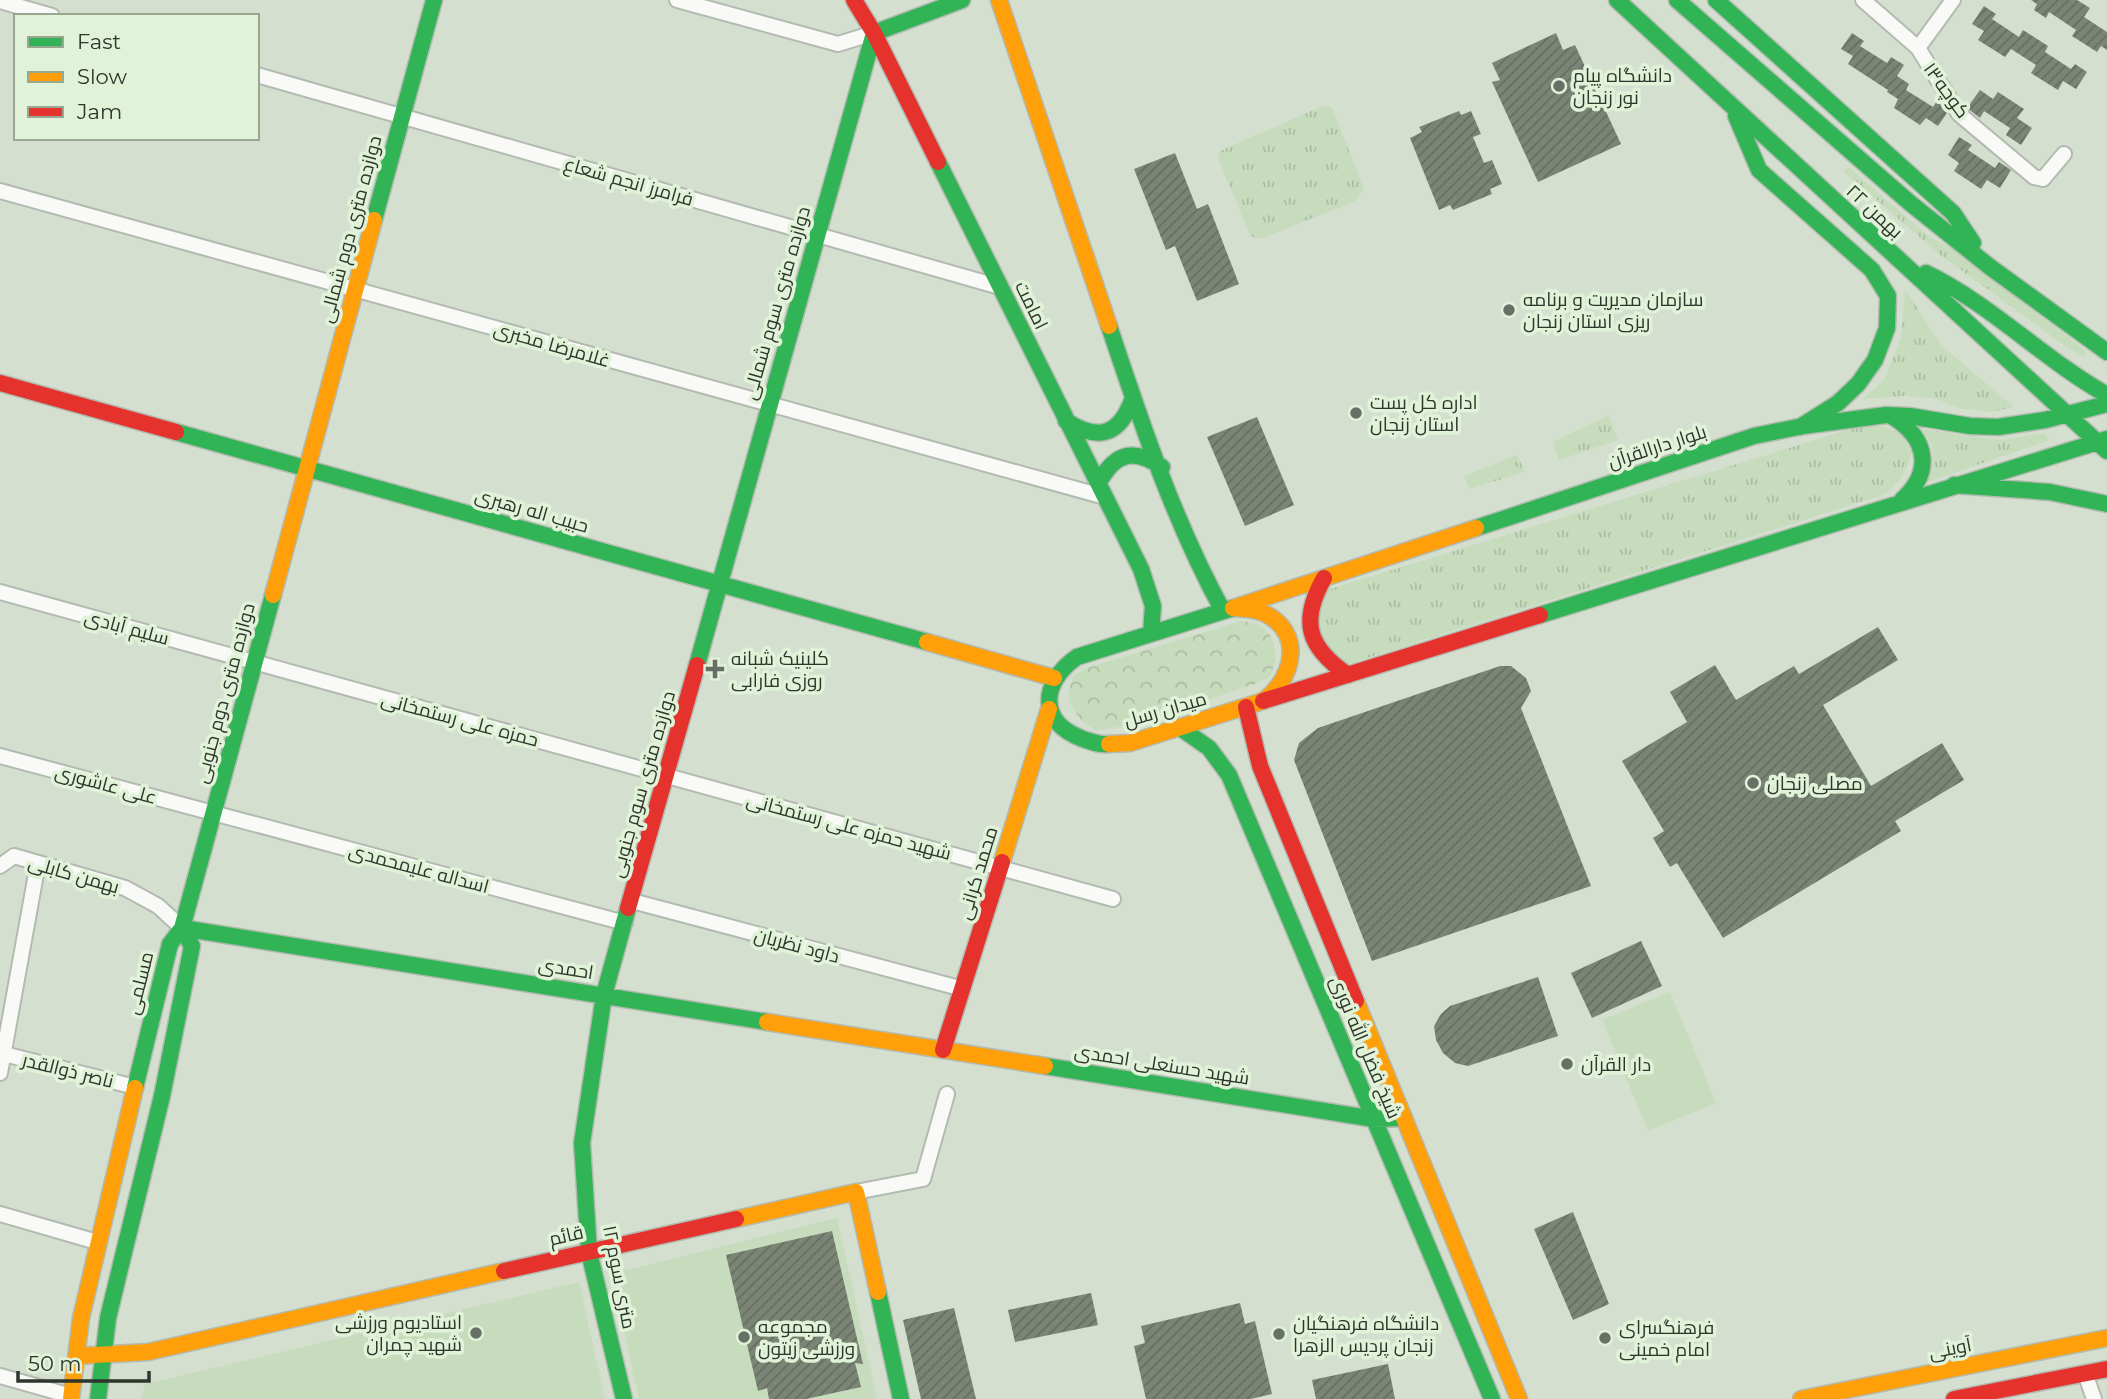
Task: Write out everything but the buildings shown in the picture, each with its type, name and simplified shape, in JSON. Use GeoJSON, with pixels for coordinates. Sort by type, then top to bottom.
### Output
{"type":"FeatureCollection","features":[{"type":"Feature","properties":{"kind":"main road","name":"دوازده متری دوم شمالی"},"geometry":{"type":"LineString","coordinates":[[306,469],[434,0]]}},
{"type":"Feature","properties":{"kind":"main road","name":"امامت"},"geometry":{"type":"LineString","coordinates":[[854,0],[874,33],[1149,588],[1153,606],[1151,634]]}},
{"type":"Feature","properties":{"kind":"main road"},"geometry":{"type":"LineString","coordinates":[[874,33],[962,0]]}},
{"type":"Feature","properties":{"kind":"main road"},"geometry":{"type":"LineString","coordinates":[[999,0],[1133,398],[1199,567],[1228,610]]}},
{"type":"Feature","properties":{"kind":"main road","name":"۲۲ بهمن"},"geometry":{"type":"LineString","coordinates":[[1677,0],[1884,181],[1990,268],[2107,352]]}},
{"type":"Feature","properties":{"kind":"main road"},"geometry":{"type":"LineString","coordinates":[[1716,0],[1953,214],[1990,268]]}},
{"type":"Feature","properties":{"kind":"main road","name":"۲۲ بهمن"},"geometry":{"type":"LineString","coordinates":[[1617,1],[2067,416],[2104,444]]}},
{"type":"Feature","properties":{"kind":"main road","name":"دوازده متری سوم شمالی"},"geometry":{"type":"LineString","coordinates":[[720,584],[874,33]]}},
{"type":"Feature","properties":{"kind":"main road"},"geometry":{"type":"LineString","coordinates":[[1732,108],[1759,170],[1872,270],[1888,296],[1887,328],[1875,360],[1858,384],[1838,403],[1800,427]]}},
{"type":"Feature","properties":{"kind":"main road"},"geometry":{"type":"LineString","coordinates":[[1898,261],[1944,280],[2083,383],[2107,395]]}},
{"type":"Feature","properties":{"kind":"main road"},"geometry":{"type":"LineString","coordinates":[[2084,334],[2107,343]]}},
{"type":"Feature","properties":{"kind":"main road","name":"حبیب اله رهبری"},"geometry":{"type":"LineString","coordinates":[[0,383],[1054,678]]}},
{"type":"Feature","properties":{"kind":"main road"},"geometry":{"type":"LineString","coordinates":[[1066,421],[1078,430],[1093,435],[1108,433],[1121,425],[1130,413],[1133,398]]}},
{"type":"Feature","properties":{"kind":"main road","name":"بلوار دارالقرآن"},"geometry":{"type":"LineString","coordinates":[[1228,610],[1754,436],[1834,420],[1888,415],[1980,427],[2014,426],[2067,416],[2107,404]]}},
{"type":"Feature","properties":{"kind":"main road"},"geometry":{"type":"LineString","coordinates":[[1888,415],[1903,422],[1915,433],[1922,448],[1924,464],[1920,480],[1910,494],[1897,504]]}},
{"type":"Feature","properties":{"kind":"main road"},"geometry":{"type":"LineString","coordinates":[[2067,416],[2107,425]]}},
{"type":"Feature","properties":{"kind":"main road"},"geometry":{"type":"LineString","coordinates":[[1263,701],[1954,485],[2104,444]]}},
{"type":"Feature","properties":{"kind":"main road"},"geometry":{"type":"LineString","coordinates":[[1102,490],[1105,468],[1118,458],[1133,454],[1149,457],[1161,467]]}},
{"type":"Feature","properties":{"kind":"main road","name":"دوازده متری دوم جنوبی"},"geometry":{"type":"LineString","coordinates":[[182,928],[306,469]]}},
{"type":"Feature","properties":{"kind":"main road"},"geometry":{"type":"LineString","coordinates":[[1954,485],[2013,487],[2064,493],[2107,504]]}},
{"type":"Feature","properties":{"kind":"main road"},"geometry":{"type":"LineString","coordinates":[[1324,578],[1313,594],[1309,613],[1311,633],[1318,650],[1331,665],[1348,675]]}},
{"type":"Feature","properties":{"kind":"main road","name":"دوازده متری سوم جنوبی"},"geometry":{"type":"LineString","coordinates":[[604,995],[720,584]]}},
{"type":"Feature","properties":{"kind":"main road","name":"میدان رسل"},"geometry":{"type":"LineString","coordinates":[[1049,709],[1059,725],[1073,735],[1100,745],[1130,743],[1263,701],[1276,692],[1285,680],[1291,665],[1291,649],[1286,634],[1277,621],[1264,612],[1228,610],[1077,657],[1064,666],[1054,678]]}},
{"type":"Feature","properties":{"kind":"main road"},"geometry":{"type":"LineString","coordinates":[[1049,709],[1049,694],[1054,678]]}},
{"type":"Feature","properties":{"kind":"main road","name":"شیخ فضل الله نوری"},"geometry":{"type":"LineString","coordinates":[[1246,707],[1260,766],[1519,1399]]}},
{"type":"Feature","properties":{"kind":"main road","name":"محمد کرانی"},"geometry":{"type":"LineString","coordinates":[[943,1050],[1049,709]]}},
{"type":"Feature","properties":{"kind":"main road","name":"شیخ فضل الله نوری"},"geometry":{"type":"LineString","coordinates":[[1179,727],[1209,748],[1229,775],[1492,1399]]}},
{"type":"Feature","properties":{"kind":"main road"},"geometry":{"type":"LineString","coordinates":[[98,1399],[111,1307],[162,1096],[191,946],[182,928]]}},
{"type":"Feature","properties":{"kind":"main road","name":"احمدی"},"geometry":{"type":"LineString","coordinates":[[182,928],[943,1050]]}},
{"type":"Feature","properties":{"kind":"main road","name":"مسلمی"},"geometry":{"type":"LineString","coordinates":[[71,1398],[80,1318],[97,1242],[170,944],[182,928]]}},
{"type":"Feature","properties":{"kind":"main road","name":"۱۲ متری سوم"},"geometry":{"type":"LineString","coordinates":[[604,995],[582,1143],[589,1252],[624,1399]]}},
{"type":"Feature","properties":{"kind":"main road","name":"شهید حسنعلی احمدی"},"geometry":{"type":"LineString","coordinates":[[943,1050],[1374,1119],[1404,1118]]}},
{"type":"Feature","properties":{"kind":"main road"},"geometry":{"type":"LineString","coordinates":[[856,1192],[901,1399]]}},
{"type":"Feature","properties":{"kind":"main road","name":"قائم"},"geometry":{"type":"LineString","coordinates":[[77,1356],[148,1352],[856,1192]]}},
{"type":"Feature","properties":{"kind":"main road","name":"آوینی"},"geometry":{"type":"LineString","coordinates":[[1801,1399],[2107,1338]]}},
{"type":"Feature","properties":{"kind":"main road"},"geometry":{"type":"LineString","coordinates":[[1960,1398],[2107,1369]]}},
{"type":"Feature","properties":{"kind":"street"},"geometry":{"type":"LineString","coordinates":[[677,0],[838,44],[874,33]]}},
{"type":"Feature","properties":{"kind":"street","name":"کوچه۱۳"},"geometry":{"type":"LineString","coordinates":[[1863,0],[1918,48],[1959,114],[2034,177],[2043,179],[2064,154]]}},
{"type":"Feature","properties":{"kind":"street"},"geometry":{"type":"LineString","coordinates":[[1918,48],[1953,0]]}},
{"type":"Feature","properties":{"kind":"street"},"geometry":{"type":"LineString","coordinates":[[0,1],[45,14]]}},
{"type":"Feature","properties":{"kind":"street","name":"فرامرز انجم شعاع"},"geometry":{"type":"LineString","coordinates":[[259,76],[1000,287]]}},
{"type":"Feature","properties":{"kind":"street","name":"غلامرضا مخبری"},"geometry":{"type":"LineString","coordinates":[[0,191],[770,405],[1102,490]]}},
{"type":"Feature","properties":{"kind":"street","name":"سلیم آبادی"},"geometry":{"type":"LineString","coordinates":[[0,592],[254,662]]}},
{"type":"Feature","properties":{"kind":"street","name":"حمزه علی رستمخانی"},"geometry":{"type":"LineString","coordinates":[[254,662],[666,776]]}},
{"type":"Feature","properties":{"kind":"street","name":"علی عاشوری"},"geometry":{"type":"LineString","coordinates":[[0,756],[213,813]]}},
{"type":"Feature","properties":{"kind":"street","name":"شهید حمزه علی رستمخانی"},"geometry":{"type":"LineString","coordinates":[[666,776],[1113,899]]}},
{"type":"Feature","properties":{"kind":"street","name":"اسداله علیمحمدی"},"geometry":{"type":"LineString","coordinates":[[213,813],[625,923]]}},
{"type":"Feature","properties":{"kind":"street","name":"بهمن کابلی"},"geometry":{"type":"LineString","coordinates":[[0,866],[7,855],[125,888],[158,906],[182,928]]}},
{"type":"Feature","properties":{"kind":"street"},"geometry":{"type":"LineString","coordinates":[[0,1073],[38,863]]}},
{"type":"Feature","properties":{"kind":"street","name":"داود نظریان"},"geometry":{"type":"LineString","coordinates":[[632,901],[963,989]]}},
{"type":"Feature","properties":{"kind":"street","name":"ناصر ذوالقدر"},"geometry":{"type":"LineString","coordinates":[[2,1054],[135,1087]]}},
{"type":"Feature","properties":{"kind":"street"},"geometry":{"type":"LineString","coordinates":[[856,1192],[923,1179],[947,1094]]}},
{"type":"Feature","properties":{"kind":"street"},"geometry":{"type":"LineString","coordinates":[[0,1214],[97,1242]]}},
{"type":"Feature","properties":{"kind":"street"},"geometry":{"type":"LineString","coordinates":[[2085,1373],[2094,1399]]}},
{"type":"Feature","properties":{"kind":"street"},"geometry":{"type":"LineString","coordinates":[[0,1376],[71,1398]]}},
{"type":"Feature","properties":{"kind":"green space"},"geometry":{"type":"Polygon","coordinates":[[[1329,106],[1333,110],[1364,189],[1355,201],[1263,238],[1254,238],[1250,235],[1218,158],[1220,151],[1320,107],[1329,106]]]}},
{"type":"Feature","properties":{"kind":"green space"},"geometry":{"type":"Polygon","coordinates":[[[1849,167],[1928,236],[1959,252],[2085,350],[2085,357],[2065,346],[1939,254],[1843,171],[1849,167]]]}},
{"type":"Feature","properties":{"kind":"green space"},"geometry":{"type":"Polygon","coordinates":[[[1905,289],[1941,345],[2014,407],[1992,412],[1959,408],[1934,398],[1904,396],[1863,399],[1884,380],[1901,339],[1905,289]]]}},
{"type":"Feature","properties":{"kind":"green space"},"geometry":{"type":"Polygon","coordinates":[[[1609,415],[1618,440],[1559,460],[1554,448],[1555,441],[1609,415]]]}},
{"type":"Feature","properties":{"kind":"green space"},"geometry":{"type":"Polygon","coordinates":[[[1884,426],[1902,435],[1912,453],[1902,477],[1883,495],[1348,664],[1331,654],[1318,625],[1321,598],[1330,589],[1857,427],[1884,426]]]}},
{"type":"Feature","properties":{"kind":"green space"},"geometry":{"type":"Polygon","coordinates":[[[1920,429],[2002,440],[2044,433],[2050,440],[1922,484],[1930,469],[1933,455],[1930,443],[1920,429]]]}},
{"type":"Feature","properties":{"kind":"green space"},"geometry":{"type":"Polygon","coordinates":[[[1517,455],[1525,472],[1469,489],[1464,476],[1517,455]]]}},
{"type":"Feature","properties":{"kind":"green space"},"geometry":{"type":"Polygon","coordinates":[[[1241,621],[1261,627],[1272,640],[1275,657],[1270,677],[1172,712],[1106,729],[1090,727],[1080,719],[1073,708],[1069,696],[1070,685],[1074,676],[1087,668],[1241,621]]]}},
{"type":"Feature","properties":{"kind":"green space"},"geometry":{"type":"Polygon","coordinates":[[[1670,992],[1716,1103],[1648,1131],[1602,1020],[1670,992]]]}},
{"type":"Feature","properties":{"kind":"green space","name":"مجموعه ورزشی زیتون"},"geometry":{"type":"Polygon","coordinates":[[[837,1218],[877,1399],[639,1399],[611,1274],[837,1218]]]}},
{"type":"Feature","properties":{"kind":"green space","name":"استادیوم ورزشی شهید چمران"},"geometry":{"type":"Polygon","coordinates":[[[579,1282],[605,1399],[141,1399],[145,1384],[579,1282]]]}},
{"type":"Feature","properties":{"kind":"traffic: fast"},"geometry":{"type":"LineString","coordinates":[[374,220],[434,0]]}},
{"type":"Feature","properties":{"kind":"traffic: fast"},"geometry":{"type":"LineString","coordinates":[[874,33],[962,0]]}},
{"type":"Feature","properties":{"kind":"traffic: fast"},"geometry":{"type":"LineString","coordinates":[[1617,0],[2107,451]]}},
{"type":"Feature","properties":{"kind":"traffic: fast"},"geometry":{"type":"LineString","coordinates":[[1677,0],[1910,203],[1990,267],[2107,352]]}},
{"type":"Feature","properties":{"kind":"traffic: fast"},"geometry":{"type":"LineString","coordinates":[[1716,0],[1953,213],[1973,243]]}},
{"type":"Feature","properties":{"kind":"traffic: fast"},"geometry":{"type":"LineString","coordinates":[[697,665],[874,33]]}},
{"type":"Feature","properties":{"kind":"traffic: fast"},"geometry":{"type":"LineString","coordinates":[[1736,116],[1759,170],[1872,270],[1888,296],[1887,328],[1875,360],[1858,384],[1838,403],[1800,427]]}},
{"type":"Feature","properties":{"kind":"traffic: fast"},"geometry":{"type":"LineString","coordinates":[[938,162],[1141,569],[1153,606],[1151,634]]}},
{"type":"Feature","properties":{"kind":"traffic: fast"},"geometry":{"type":"LineString","coordinates":[[1926,273],[1973,300],[2061,365],[2107,395]]}},
{"type":"Feature","properties":{"kind":"traffic: fast"},"geometry":{"type":"LineString","coordinates":[[1109,326],[1174,507],[1223,611]]}},
{"type":"Feature","properties":{"kind":"traffic: fast"},"geometry":{"type":"LineString","coordinates":[[1066,421],[1089,431],[1107,431],[1122,420],[1133,398]]}},
{"type":"Feature","properties":{"kind":"traffic: fast"},"geometry":{"type":"LineString","coordinates":[[1476,528],[1754,436],[1803,426],[1886,415],[1998,427],[2045,420],[2107,404]]}},
{"type":"Feature","properties":{"kind":"traffic: fast"},"geometry":{"type":"LineString","coordinates":[[1893,417],[1914,435],[1922,456],[1919,478],[1902,500]]}},
{"type":"Feature","properties":{"kind":"traffic: fast"},"geometry":{"type":"LineString","coordinates":[[176,432],[927,642]]}},
{"type":"Feature","properties":{"kind":"traffic: fast"},"geometry":{"type":"LineString","coordinates":[[1540,615],[2107,439]]}},
{"type":"Feature","properties":{"kind":"traffic: fast"},"geometry":{"type":"LineString","coordinates":[[1099,482],[1112,464],[1126,456],[1143,457],[1162,467]]}},
{"type":"Feature","properties":{"kind":"traffic: fast"},"geometry":{"type":"LineString","coordinates":[[1954,485],[2050,492],[2107,504]]}},
{"type":"Feature","properties":{"kind":"traffic: fast"},"geometry":{"type":"LineString","coordinates":[[135,1088],[170,944],[182,928],[273,595]]}},
{"type":"Feature","properties":{"kind":"traffic: fast"},"geometry":{"type":"LineString","coordinates":[[1109,744],[1093,742],[1068,732],[1051,712],[1051,689],[1065,667],[1077,657],[1233,608]]}},
{"type":"Feature","properties":{"kind":"traffic: fast"},"geometry":{"type":"LineString","coordinates":[[1179,727],[1209,748],[1229,775],[1492,1399]]}},
{"type":"Feature","properties":{"kind":"traffic: fast"},"geometry":{"type":"LineString","coordinates":[[624,1399],[589,1252],[582,1143],[604,995],[628,908]]}},
{"type":"Feature","properties":{"kind":"traffic: fast"},"geometry":{"type":"LineString","coordinates":[[182,928],[767,1022]]}},
{"type":"Feature","properties":{"kind":"traffic: fast"},"geometry":{"type":"LineString","coordinates":[[98,1399],[108,1318],[162,1096],[192,946],[182,928]]}},
{"type":"Feature","properties":{"kind":"traffic: fast"},"geometry":{"type":"LineString","coordinates":[[1045,1066],[1374,1119],[1404,1118]]}},
{"type":"Feature","properties":{"kind":"traffic: fast"},"geometry":{"type":"LineString","coordinates":[[878,1292],[901,1399]]}},
{"type":"Feature","properties":{"kind":"traffic: slow"},"geometry":{"type":"LineString","coordinates":[[999,0],[1109,326]]}},
{"type":"Feature","properties":{"kind":"traffic: slow"},"geometry":{"type":"LineString","coordinates":[[273,595],[374,220]]}},
{"type":"Feature","properties":{"kind":"traffic: slow"},"geometry":{"type":"LineString","coordinates":[[1233,608],[1476,528]]}},
{"type":"Feature","properties":{"kind":"traffic: slow"},"geometry":{"type":"LineString","coordinates":[[1109,744],[1130,743],[1263,701],[1273,693],[1281,683],[1290,660],[1288,637],[1281,626],[1266,614],[1233,608]]}},
{"type":"Feature","properties":{"kind":"traffic: slow"},"geometry":{"type":"LineString","coordinates":[[927,642],[1054,678]]}},
{"type":"Feature","properties":{"kind":"traffic: slow"},"geometry":{"type":"LineString","coordinates":[[1002,862],[1049,709]]}},
{"type":"Feature","properties":{"kind":"traffic: slow"},"geometry":{"type":"LineString","coordinates":[[1356,1001],[1519,1399]]}},
{"type":"Feature","properties":{"kind":"traffic: slow"},"geometry":{"type":"LineString","coordinates":[[767,1022],[1045,1066]]}},
{"type":"Feature","properties":{"kind":"traffic: slow"},"geometry":{"type":"LineString","coordinates":[[71,1399],[81,1318],[135,1088]]}},
{"type":"Feature","properties":{"kind":"traffic: slow"},"geometry":{"type":"LineString","coordinates":[[736,1219],[856,1192],[878,1292]]}},
{"type":"Feature","properties":{"kind":"traffic: slow"},"geometry":{"type":"LineString","coordinates":[[77,1356],[148,1352],[504,1271]]}},
{"type":"Feature","properties":{"kind":"traffic: slow"},"geometry":{"type":"LineString","coordinates":[[1801,1399],[2107,1338]]}},
{"type":"Feature","properties":{"kind":"traffic: jam"},"geometry":{"type":"LineString","coordinates":[[854,0],[874,33],[938,162]]}},
{"type":"Feature","properties":{"kind":"traffic: jam"},"geometry":{"type":"LineString","coordinates":[[0,383],[176,432]]}},
{"type":"Feature","properties":{"kind":"traffic: jam"},"geometry":{"type":"LineString","coordinates":[[1324,578],[1312,607],[1312,632],[1324,654],[1348,675]]}},
{"type":"Feature","properties":{"kind":"traffic: jam"},"geometry":{"type":"LineString","coordinates":[[1263,701],[1540,615]]}},
{"type":"Feature","properties":{"kind":"traffic: jam"},"geometry":{"type":"LineString","coordinates":[[628,908],[697,665]]}},
{"type":"Feature","properties":{"kind":"traffic: jam"},"geometry":{"type":"LineString","coordinates":[[1246,707],[1260,766],[1356,1001]]}},
{"type":"Feature","properties":{"kind":"traffic: jam"},"geometry":{"type":"LineString","coordinates":[[943,1050],[1002,862]]}},
{"type":"Feature","properties":{"kind":"traffic: jam"},"geometry":{"type":"LineString","coordinates":[[504,1271],[736,1219]]}},
{"type":"Feature","properties":{"kind":"traffic: jam"},"geometry":{"type":"LineString","coordinates":[[1954,1399],[2107,1369]]}},
{"type":"Feature","properties":{"kind":"place","name":"دانشگاه پیام نور زنجان"},"geometry":{"type":"Point","coordinates":[1559,86]}},
{"type":"Feature","properties":{"kind":"place","name":"سازمان مدیریت و برنامه ریزی استان زنجان"},"geometry":{"type":"Point","coordinates":[1509,310]}},
{"type":"Feature","properties":{"kind":"place","name":"اداره کل پست استان زنجان"},"geometry":{"type":"Point","coordinates":[1356,413]}},
{"type":"Feature","properties":{"kind":"place","name":"کلینیک شبانه روزی فارابی"},"geometry":{"type":"Point","coordinates":[715,669]}},
{"type":"Feature","properties":{"kind":"place","name":"مصلی زنجان"},"geometry":{"type":"Point","coordinates":[1753,783]}},
{"type":"Feature","properties":{"kind":"place","name":"دار القرآن"},"geometry":{"type":"Point","coordinates":[1567,1064]}},
{"type":"Feature","properties":{"kind":"place","name":"استادیوم ورزشی شهید چمران"},"geometry":{"type":"Point","coordinates":[476,1333]}},
{"type":"Feature","properties":{"kind":"place","name":"دانشگاه فرهنگیان زنجان پردیس الزهرا"},"geometry":{"type":"Point","coordinates":[1279,1334]}},
{"type":"Feature","properties":{"kind":"place","name":"مجموعه ورزشی زیتون"},"geometry":{"type":"Point","coordinates":[744,1337]}},
{"type":"Feature","properties":{"kind":"place","name":"فرهنگسرای امام خمینی"},"geometry":{"type":"Point","coordinates":[1605,1338]}}]}
